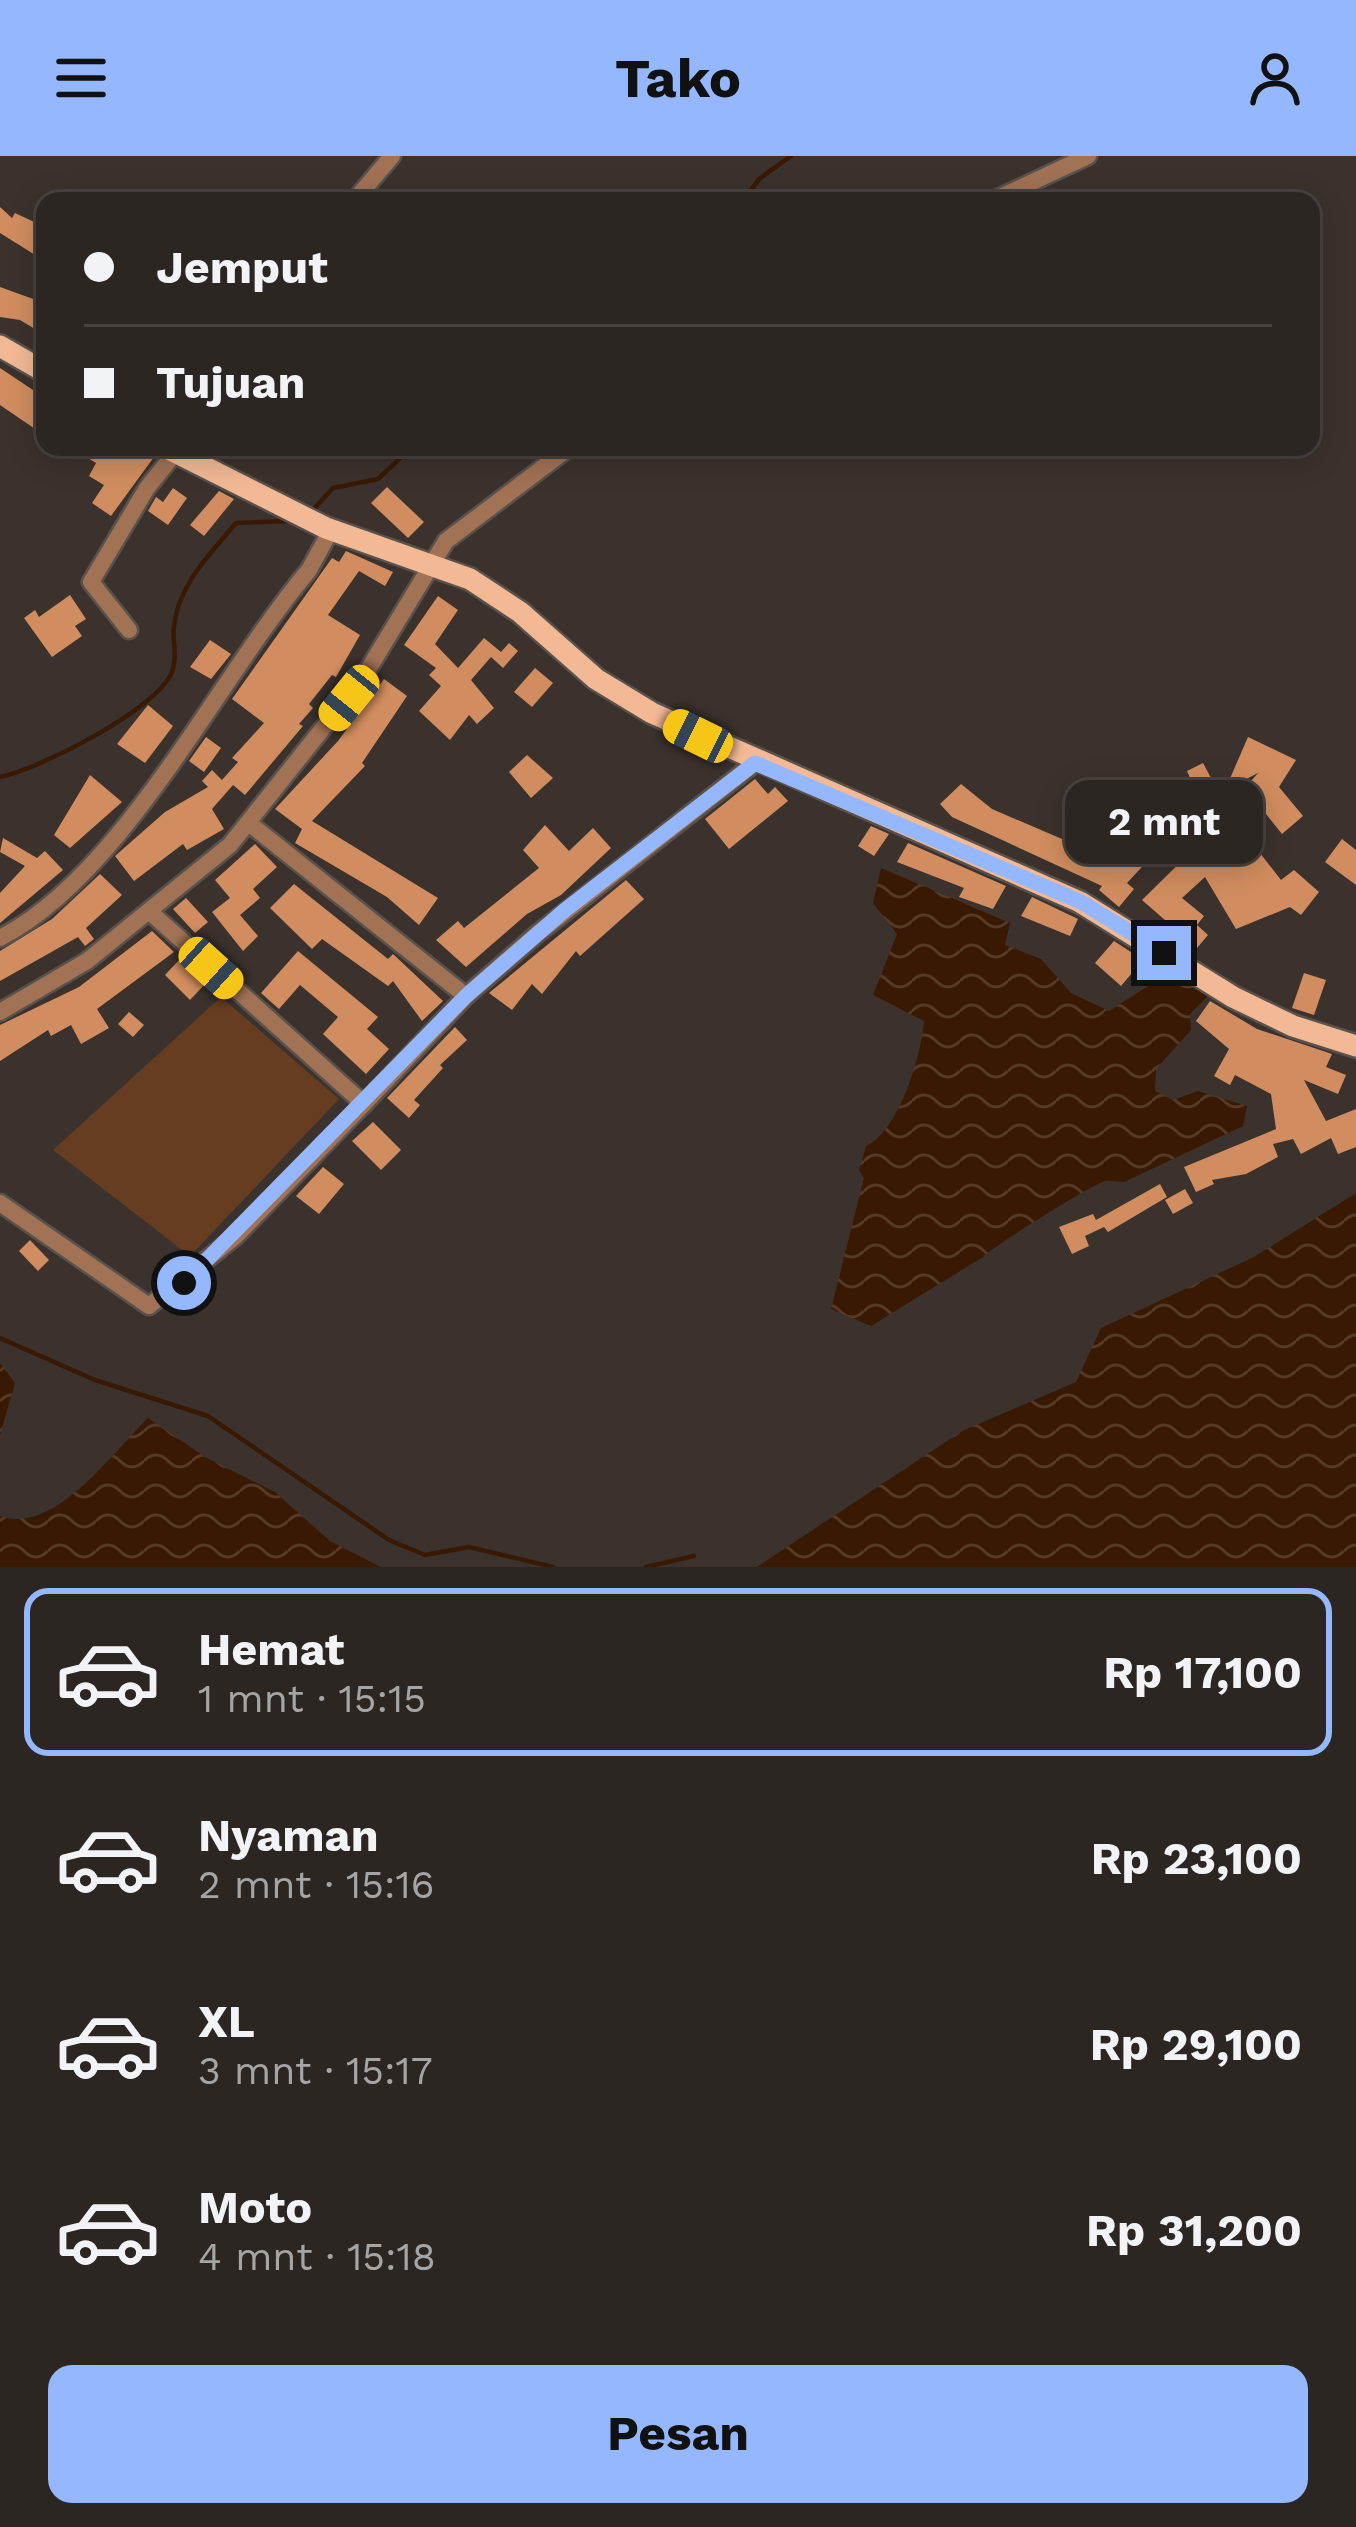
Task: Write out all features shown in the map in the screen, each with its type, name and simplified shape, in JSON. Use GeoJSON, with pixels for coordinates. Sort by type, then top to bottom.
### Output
{"type":"FeatureCollection","features":[{"type":"Feature","properties":{"kind":"main road"},"geometry":{"type":"LineString","coordinates":[[0,346],[36,367]]}},
{"type":"Feature","properties":{"kind":"main road"},"geometry":{"type":"LineString","coordinates":[[182,456],[328,529],[434,563],[504,599],[628,700],[755,763],[1081,902],[1234,997],[1293,1026],[1356,1046]]}},
{"type":"Feature","properties":{"kind":"street"},"geometry":{"type":"LineString","coordinates":[[362,192],[392,156]]}},
{"type":"Feature","properties":{"kind":"street"},"geometry":{"type":"LineString","coordinates":[[1011,192],[1088,156]]}},
{"type":"Feature","properties":{"kind":"street"},"geometry":{"type":"LineString","coordinates":[[129,630],[92,583],[167,456]]}},
{"type":"Feature","properties":{"kind":"street"},"geometry":{"type":"LineString","coordinates":[[0,1012],[44,989],[150,912],[250,824],[363,678],[453,533],[559,456]]}},
{"type":"Feature","properties":{"kind":"street"},"geometry":{"type":"LineString","coordinates":[[0,938],[35,917],[117,832],[309,570],[328,529]]}},
{"type":"Feature","properties":{"kind":"street"},"geometry":{"type":"LineString","coordinates":[[0,1203],[149,1306],[184,1283],[236,1236],[466,996],[565,910],[755,763]]}},
{"type":"Feature","properties":{"kind":"street"},"geometry":{"type":"LineString","coordinates":[[250,824],[466,996]]}},
{"type":"Feature","properties":{"kind":"street"},"geometry":{"type":"LineString","coordinates":[[150,912],[364,1104]]}},
{"type":"Feature","properties":{"kind":"shaded area"},"geometry":{"type":"Polygon","coordinates":[[[221,997],[339,1099],[190,1256],[53,1150],[221,997]]]}},
{"type":"Feature","properties":{"kind":"water"},"geometry":{"type":"Polygon","coordinates":[[[881,868],[1010,923],[1005,945],[1041,959],[1071,993],[1109,1011],[1178,967],[1214,990],[1190,1014],[1191,1030],[1156,1069],[1155,1091],[1173,1100],[1198,1091],[1247,1106],[1243,1126],[1124,1182],[1096,1185],[871,1326],[831,1309],[864,1178],[859,1170],[866,1146],[878,1138],[898,1109],[919,1053],[924,1021],[873,995],[897,934],[873,903],[881,868]]]}},
{"type":"Feature","properties":{"kind":"water"},"geometry":{"type":"Polygon","coordinates":[[[1356,1193],[1356,1567],[757,1567],[962,1431],[1076,1382],[1101,1328],[1254,1257],[1356,1193]]]}},
{"type":"Feature","properties":{"kind":"water"},"geometry":{"type":"Polygon","coordinates":[[[0,1363],[15,1383],[0,1435],[0,1363]]]}},
{"type":"Feature","properties":{"kind":"water"},"geometry":{"type":"Polygon","coordinates":[[[148,1418],[205,1457],[275,1492],[330,1541],[381,1567],[0,1567],[0,1516],[20,1519],[61,1503],[148,1418]]]}},
{"type":"Feature","properties":{"kind":"building"},"geometry":{"type":"Polygon","coordinates":[[[0,207],[12,218],[15,213],[36,223],[36,256],[0,233],[0,207]]]}},
{"type":"Feature","properties":{"kind":"building"},"geometry":{"type":"Polygon","coordinates":[[[0,287],[36,300],[36,330],[20,320],[0,317],[0,287]]]}},
{"type":"Feature","properties":{"kind":"building"},"geometry":{"type":"Polygon","coordinates":[[[0,368],[36,392],[36,430],[0,405],[0,368]]]}},
{"type":"Feature","properties":{"kind":"building"},"geometry":{"type":"Polygon","coordinates":[[[85,456],[154,457],[111,516],[92,503],[104,485],[89,476],[96,463],[85,456]]]}},
{"type":"Feature","properties":{"kind":"building"},"geometry":{"type":"Polygon","coordinates":[[[387,487],[424,522],[408,538],[371,503],[387,487]]]}},
{"type":"Feature","properties":{"kind":"building"},"geometry":{"type":"Polygon","coordinates":[[[173,488],[187,498],[168,525],[148,511],[156,497],[163,502],[173,488]]]}},
{"type":"Feature","properties":{"kind":"building"},"geometry":{"type":"Polygon","coordinates":[[[219,491],[234,499],[204,536],[190,525],[219,491]]]}},
{"type":"Feature","properties":{"kind":"building"},"geometry":{"type":"Polygon","coordinates":[[[346,551],[393,572],[385,586],[359,571],[328,615],[360,635],[336,677],[332,675],[309,704],[313,708],[299,724],[303,726],[245,795],[233,785],[212,809],[224,829],[187,850],[183,844],[134,881],[115,856],[165,812],[208,787],[202,781],[212,770],[222,780],[238,762],[232,758],[264,723],[232,699],[332,558],[339,562],[346,551]]]}},
{"type":"Feature","properties":{"kind":"building"},"geometry":{"type":"Polygon","coordinates":[[[70,595],[86,619],[75,626],[82,636],[52,657],[24,618],[35,610],[39,617],[70,595]]]}},
{"type":"Feature","properties":{"kind":"building"},"geometry":{"type":"Polygon","coordinates":[[[438,596],[458,610],[435,644],[458,668],[484,638],[501,652],[509,643],[518,651],[503,668],[491,657],[471,680],[494,708],[477,724],[469,715],[450,740],[419,711],[441,686],[429,675],[436,668],[404,645],[438,596]]]}},
{"type":"Feature","properties":{"kind":"building"},"geometry":{"type":"Polygon","coordinates":[[[210,640],[231,654],[211,679],[190,667],[210,640]]]}},
{"type":"Feature","properties":{"kind":"building"},"geometry":{"type":"Polygon","coordinates":[[[535,668],[553,683],[532,707],[514,692],[535,668]]]}},
{"type":"Feature","properties":{"kind":"building"},"geometry":{"type":"Polygon","coordinates":[[[384,679],[407,696],[362,763],[365,766],[312,821],[438,898],[419,925],[387,897],[295,843],[302,829],[275,809],[338,741],[384,679]]]}},
{"type":"Feature","properties":{"kind":"building"},"geometry":{"type":"Polygon","coordinates":[[[148,705],[173,726],[145,763],[117,744],[148,705]]]}},
{"type":"Feature","properties":{"kind":"building"},"geometry":{"type":"Polygon","coordinates":[[[206,737],[221,748],[204,772],[189,761],[206,737]]]}},
{"type":"Feature","properties":{"kind":"building"},"geometry":{"type":"Polygon","coordinates":[[[1248,737],[1296,760],[1279,787],[1303,816],[1282,834],[1258,804],[1252,810],[1239,795],[1258,773],[1225,790],[1248,737]]]}},
{"type":"Feature","properties":{"kind":"building"},"geometry":{"type":"Polygon","coordinates":[[[527,755],[553,778],[531,798],[509,772],[527,755]]]}},
{"type":"Feature","properties":{"kind":"building"},"geometry":{"type":"Polygon","coordinates":[[[1203,763],[1219,793],[1193,806],[1185,818],[1167,798],[1190,778],[1187,771],[1203,763]]]}},
{"type":"Feature","properties":{"kind":"building"},"geometry":{"type":"Polygon","coordinates":[[[90,775],[122,802],[70,848],[54,835],[90,775]]]}},
{"type":"Feature","properties":{"kind":"building"},"geometry":{"type":"Polygon","coordinates":[[[755,779],[768,794],[775,787],[788,801],[729,849],[705,819],[755,779]]]}},
{"type":"Feature","properties":{"kind":"building"},"geometry":{"type":"Polygon","coordinates":[[[961,784],[992,809],[1111,860],[1147,818],[1168,839],[1127,883],[1134,889],[1119,907],[1099,890],[1102,886],[952,817],[940,804],[961,784]]]}},
{"type":"Feature","properties":{"kind":"building"},"geometry":{"type":"Polygon","coordinates":[[[1218,817],[1257,839],[1253,844],[1281,880],[1294,870],[1319,892],[1301,915],[1290,907],[1236,929],[1205,877],[1182,898],[1204,916],[1197,925],[1208,935],[1197,948],[1142,900],[1210,833],[1206,830],[1218,817]]]}},
{"type":"Feature","properties":{"kind":"building"},"geometry":{"type":"Polygon","coordinates":[[[545,825],[569,851],[593,828],[611,848],[561,895],[527,914],[466,967],[436,940],[458,921],[464,928],[539,868],[523,850],[545,825]]]}},
{"type":"Feature","properties":{"kind":"building"},"geometry":{"type":"Polygon","coordinates":[[[871,826],[889,834],[874,856],[858,846],[871,826]]]}},
{"type":"Feature","properties":{"kind":"building"},"geometry":{"type":"Polygon","coordinates":[[[3,838],[37,858],[45,851],[63,870],[0,923],[0,893],[25,866],[0,852],[3,838]]]}},
{"type":"Feature","properties":{"kind":"building"},"geometry":{"type":"Polygon","coordinates":[[[1342,839],[1356,850],[1356,885],[1325,862],[1342,839]]]}},
{"type":"Feature","properties":{"kind":"building"},"geometry":{"type":"Polygon","coordinates":[[[908,843],[1006,886],[993,909],[959,897],[964,888],[897,862],[908,843]]]}},
{"type":"Feature","properties":{"kind":"building"},"geometry":{"type":"Polygon","coordinates":[[[255,844],[277,867],[253,889],[260,898],[240,915],[258,936],[243,951],[212,912],[230,898],[215,880],[255,844]]]}},
{"type":"Feature","properties":{"kind":"building"},"geometry":{"type":"Polygon","coordinates":[[[100,874],[122,895],[86,928],[94,939],[85,946],[78,937],[0,981],[0,951],[52,919],[100,874]]]}},
{"type":"Feature","properties":{"kind":"building"},"geometry":{"type":"Polygon","coordinates":[[[626,880],[644,899],[580,956],[576,951],[542,994],[532,984],[512,1010],[489,993],[626,880]]]}},
{"type":"Feature","properties":{"kind":"building"},"geometry":{"type":"Polygon","coordinates":[[[294,884],[388,959],[393,954],[443,1001],[422,1021],[393,981],[388,986],[322,939],[312,949],[270,908],[294,884]]]}},
{"type":"Feature","properties":{"kind":"building"},"geometry":{"type":"Polygon","coordinates":[[[1032,897],[1078,919],[1070,936],[1021,916],[1032,897]]]}},
{"type":"Feature","properties":{"kind":"building"},"geometry":{"type":"Polygon","coordinates":[[[186,898],[208,922],[195,933],[173,909],[186,898]]]}},
{"type":"Feature","properties":{"kind":"building"},"geometry":{"type":"Polygon","coordinates":[[[152,931],[174,952],[97,1009],[109,1028],[81,1044],[71,1025],[51,1036],[48,1030],[0,1061],[0,1025],[79,987],[152,931]]]}},
{"type":"Feature","properties":{"kind":"building"},"geometry":{"type":"Polygon","coordinates":[[[1114,941],[1143,960],[1121,986],[1095,963],[1114,941]]]}},
{"type":"Feature","properties":{"kind":"building"},"geometry":{"type":"Polygon","coordinates":[[[298,951],[378,1017],[367,1029],[389,1049],[366,1074],[323,1034],[338,1017],[300,985],[279,1009],[261,993],[298,951]]]}},
{"type":"Feature","properties":{"kind":"building"},"geometry":{"type":"Polygon","coordinates":[[[180,959],[208,981],[190,1000],[165,975],[180,959]]]}},
{"type":"Feature","properties":{"kind":"building"},"geometry":{"type":"Polygon","coordinates":[[[1304,973],[1326,980],[1314,1015],[1292,1008],[1304,973]]]}},
{"type":"Feature","properties":{"kind":"building"},"geometry":{"type":"Polygon","coordinates":[[[1210,1001],[1257,1029],[1332,1054],[1326,1067],[1346,1075],[1338,1094],[1304,1080],[1326,1121],[1356,1109],[1356,1147],[1338,1154],[1331,1138],[1301,1154],[1293,1139],[1273,1144],[1278,1157],[1246,1174],[1212,1180],[1214,1184],[1196,1192],[1184,1167],[1276,1129],[1271,1094],[1235,1075],[1230,1085],[1214,1076],[1229,1049],[1196,1021],[1210,1001]]]}},
{"type":"Feature","properties":{"kind":"building"},"geometry":{"type":"Polygon","coordinates":[[[129,1012],[144,1025],[133,1037],[118,1024],[129,1012]]]}},
{"type":"Feature","properties":{"kind":"building"},"geometry":{"type":"Polygon","coordinates":[[[455,1027],[467,1040],[440,1065],[443,1068],[414,1100],[420,1105],[409,1118],[387,1098],[455,1027]]]}},
{"type":"Feature","properties":{"kind":"building"},"geometry":{"type":"Polygon","coordinates":[[[373,1122],[401,1150],[381,1170],[352,1141],[373,1122]]]}},
{"type":"Feature","properties":{"kind":"building"},"geometry":{"type":"Polygon","coordinates":[[[323,1167],[344,1184],[319,1214],[296,1196],[323,1167]]]}},
{"type":"Feature","properties":{"kind":"building"},"geometry":{"type":"Polygon","coordinates":[[[1160,1184],[1167,1197],[1108,1232],[1104,1227],[1085,1236],[1089,1246],[1072,1254],[1059,1227],[1093,1214],[1096,1220],[1160,1184]]]}},
{"type":"Feature","properties":{"kind":"building"},"geometry":{"type":"Polygon","coordinates":[[[1185,1189],[1193,1203],[1173,1214],[1165,1200],[1185,1189]]]}},
{"type":"Feature","properties":{"kind":"building"},"geometry":{"type":"Polygon","coordinates":[[[30,1240],[49,1260],[38,1271],[19,1251],[30,1240]]]}},
{"type":"Feature","properties":{"kind":"waterway"},"geometry":{"type":"LineString","coordinates":[[750,192],[759,179],[791,156]]}},
{"type":"Feature","properties":{"kind":"waterway"},"geometry":{"type":"LineString","coordinates":[[311,512],[333,488],[378,479],[402,456]]}},
{"type":"Feature","properties":{"kind":"waterway"},"geometry":{"type":"LineString","coordinates":[[0,777],[68,750],[144,703],[172,672],[177,611],[206,558],[236,523],[289,521]]}},
{"type":"Feature","properties":{"kind":"waterway"},"geometry":{"type":"LineString","coordinates":[[0,1338],[95,1380],[208,1416],[389,1540],[425,1555],[469,1547],[553,1567]]}},
{"type":"Feature","properties":{"kind":"waterway"},"geometry":{"type":"LineString","coordinates":[[646,1567],[694,1556]]}},
{"type":"Feature","properties":{"kind":"route"},"geometry":{"type":"LineString","coordinates":[[184,1283],[236,1236],[466,996],[565,910],[755,763],[1081,902],[1164,953]]}}]}
